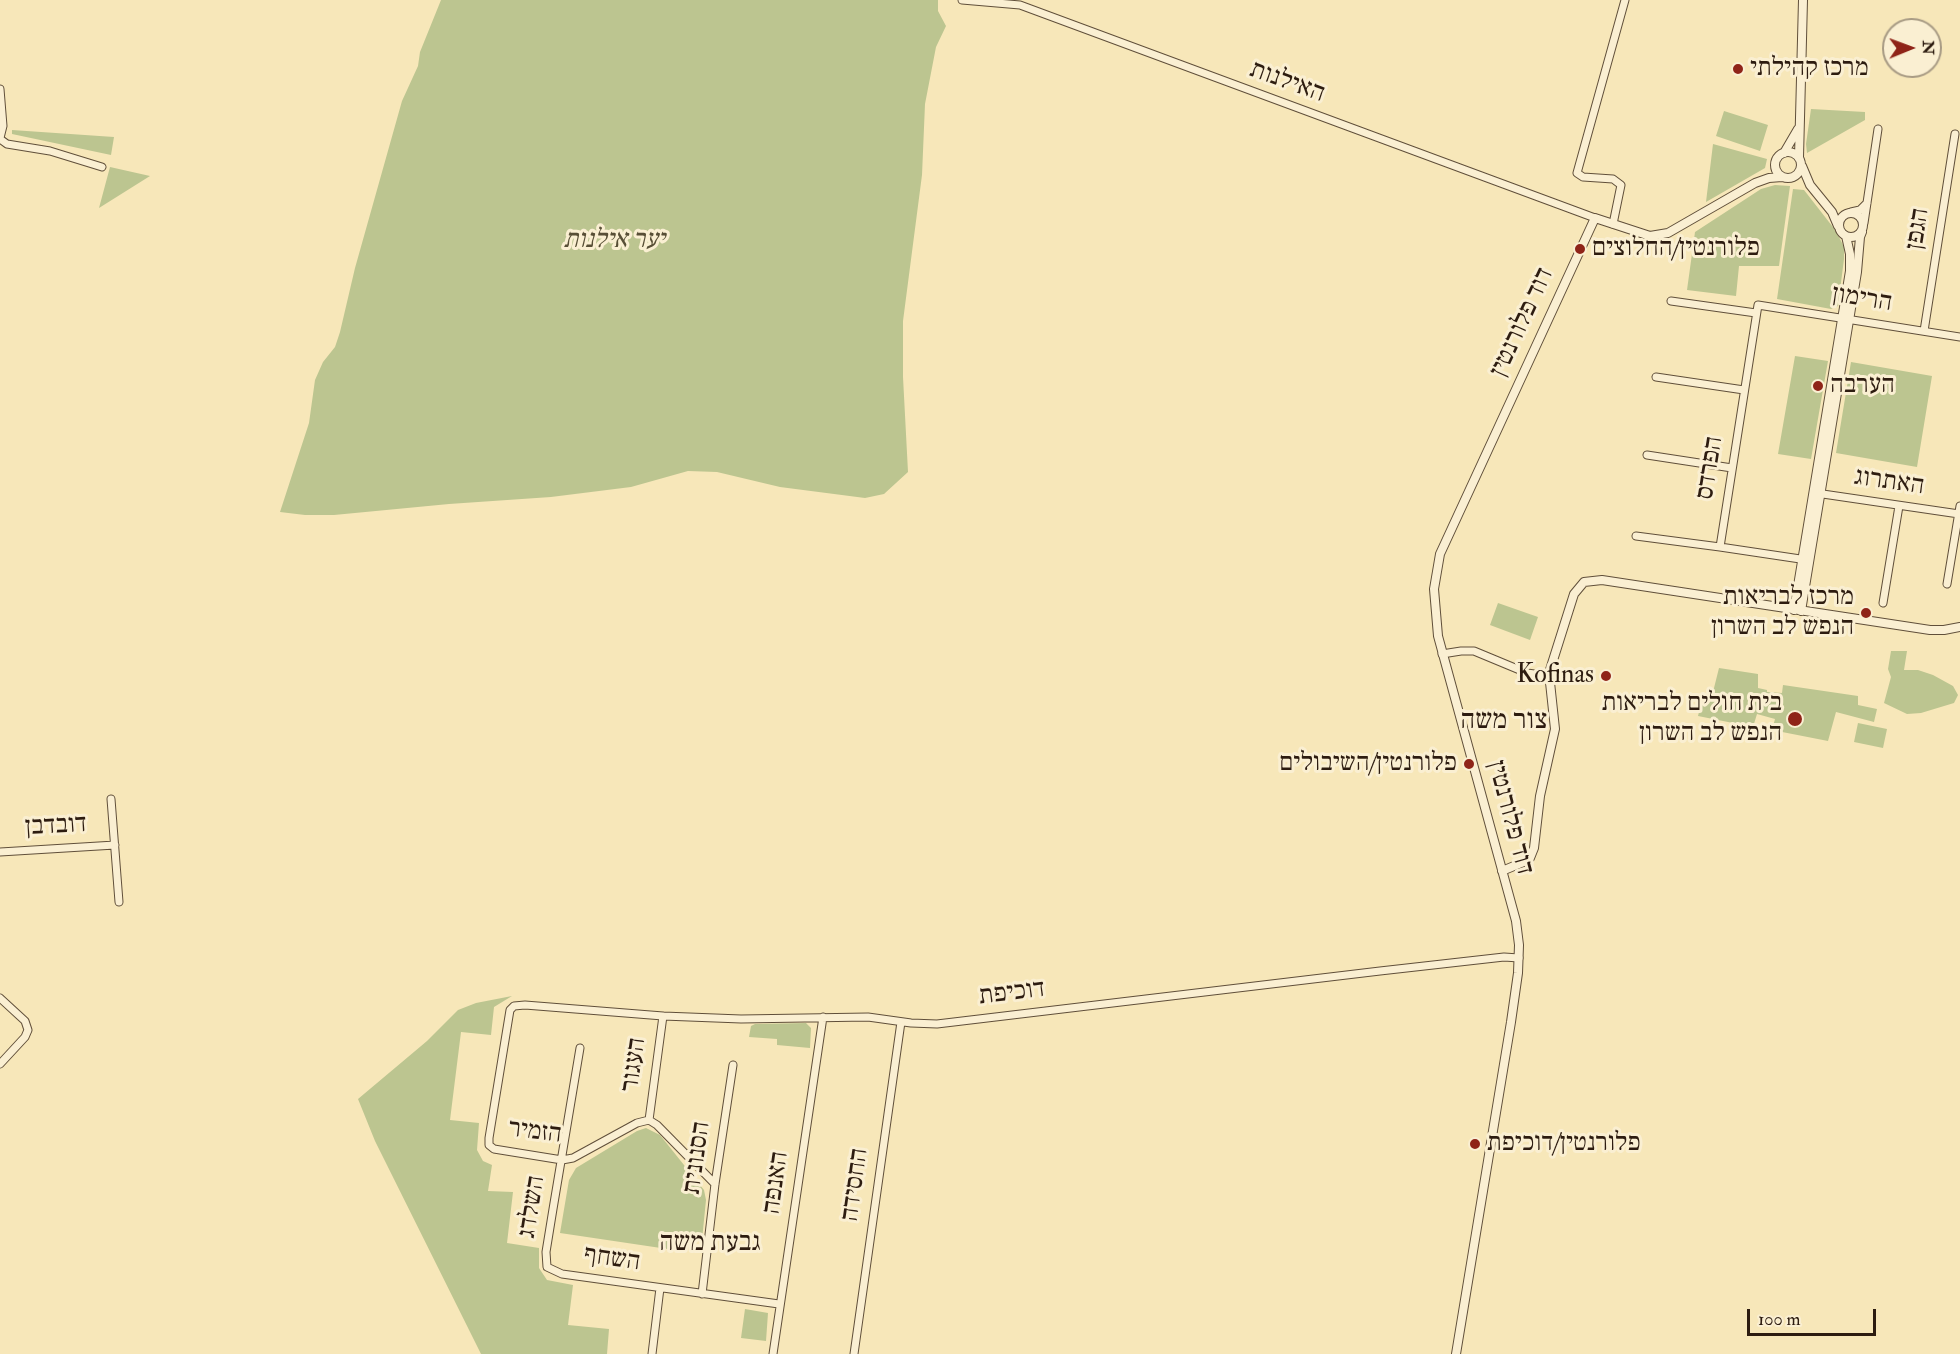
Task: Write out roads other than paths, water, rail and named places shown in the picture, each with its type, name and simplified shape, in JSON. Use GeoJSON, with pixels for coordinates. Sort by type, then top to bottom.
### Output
{"type":"FeatureCollection","features":[{"type":"Feature","properties":{"kind":"street","name":"האילנות"},"geometry":{"type":"LineString","coordinates":[[962,0],[1020,5],[1595,218]]}},
{"type":"Feature","properties":{"kind":"street"},"geometry":{"type":"LineString","coordinates":[[1612,224],[1621,185],[1613,179],[1583,177],[1577,173],[1625,0]]}},
{"type":"Feature","properties":{"kind":"street"},"geometry":{"type":"LineString","coordinates":[[1595,218],[1650,236],[1668,233],[1755,183],[1769,178],[1787,178],[1798,173],[1803,0]]}},
{"type":"Feature","properties":{"kind":"street"},"geometry":{"type":"LineString","coordinates":[[0,89],[3,126],[0,139],[7,144],[50,151],[102,167]]}},
{"type":"Feature","properties":{"kind":"street"},"geometry":{"type":"LineString","coordinates":[[1755,183],[1784,153],[1799,126]]}},
{"type":"Feature","properties":{"kind":"street"},"geometry":{"type":"LineString","coordinates":[[1798,610],[1878,129]]}},
{"type":"Feature","properties":{"kind":"street","name":"הגפן"},"geometry":{"type":"LineString","coordinates":[[1924,331],[1955,134]]}},
{"type":"Feature","properties":{"kind":"street"},"geometry":{"type":"LineString","coordinates":[[1784,153],[1792,153],[1800,161],[1805,176],[1815,192]]}},
{"type":"Feature","properties":{"kind":"street"},"geometry":{"type":"LineString","coordinates":[[1776,161],[1777,172],[1808,186],[1815,192],[1826,204],[1846,236],[1851,263],[1846,319]]}},
{"type":"Feature","properties":{"kind":"street"},"geometry":{"type":"LineString","coordinates":[[1839,226],[1840,219],[1860,210],[1867,203]]}},
{"type":"Feature","properties":{"kind":"street"},"geometry":{"type":"LineString","coordinates":[[1826,204],[1836,211],[1860,216],[1863,227]]}},
{"type":"Feature","properties":{"kind":"street","name":"דוד פלורנטין"},"geometry":{"type":"LineString","coordinates":[[1456,1354],[1511,1022],[1519,958],[1515,921],[1442,654],[1434,589],[1440,554],[1595,218]]}},
{"type":"Feature","properties":{"kind":"street"},"geometry":{"type":"LineString","coordinates":[[1846,236],[1854,237],[1863,227]]}},
{"type":"Feature","properties":{"kind":"street","name":"הרימון"},"geometry":{"type":"LineString","coordinates":[[1671,301],[1846,319],[1960,336]]}},
{"type":"Feature","properties":{"kind":"street","name":"הפרדס"},"geometry":{"type":"LineString","coordinates":[[1720,547],[1757,309]]}},
{"type":"Feature","properties":{"kind":"street"},"geometry":{"type":"LineString","coordinates":[[1656,377],[1744,390]]}},
{"type":"Feature","properties":{"kind":"street"},"geometry":{"type":"LineString","coordinates":[[1647,455],[1732,468]]}},
{"type":"Feature","properties":{"kind":"street","name":"האתרוג"},"geometry":{"type":"LineString","coordinates":[[1817,493],[1899,506],[1959,510]]}},
{"type":"Feature","properties":{"kind":"street"},"geometry":{"type":"LineString","coordinates":[[1883,603],[1899,506]]}},
{"type":"Feature","properties":{"kind":"street"},"geometry":{"type":"LineString","coordinates":[[1947,584],[1957,545],[1959,510]]}},
{"type":"Feature","properties":{"kind":"street"},"geometry":{"type":"LineString","coordinates":[[1636,536],[1806,560]]}},
{"type":"Feature","properties":{"kind":"street"},"geometry":{"type":"LineString","coordinates":[[1502,871],[1526,861],[1530,858],[1533,848],[1540,796],[1555,729],[1549,676],[1551,661],[1574,594],[1580,584],[1589,580],[1602,580],[1930,630],[1960,627]]}},
{"type":"Feature","properties":{"kind":"street"},"geometry":{"type":"LineString","coordinates":[[1442,654],[1474,651],[1527,673],[1549,676]]}},
{"type":"Feature","properties":{"kind":"street","name":"דובדבן"},"geometry":{"type":"LineString","coordinates":[[111,799],[119,902]]}},
{"type":"Feature","properties":{"kind":"street","name":"דובדבן"},"geometry":{"type":"LineString","coordinates":[[0,852],[115,845]]}},
{"type":"Feature","properties":{"kind":"street","name":"דוכיפת"},"geometry":{"type":"LineString","coordinates":[[510,1010],[514,1006],[525,1005],[663,1016],[741,1019],[878,1017],[920,1024],[951,1023],[1380,971],[1504,957],[1519,958]]}},
{"type":"Feature","properties":{"kind":"street"},"geometry":{"type":"LineString","coordinates":[[0,998],[25,1021],[28,1030],[25,1037],[0,1064]]}},
{"type":"Feature","properties":{"kind":"street","name":"הזמיר"},"geometry":{"type":"LineString","coordinates":[[510,1010],[489,1138],[489,1145],[494,1149],[500,1152],[562,1160],[580,1155],[637,1123],[649,1120]]}},
{"type":"Feature","properties":{"kind":"street","name":"העגור"},"geometry":{"type":"LineString","coordinates":[[649,1120],[663,1016]]}},
{"type":"Feature","properties":{"kind":"street","name":"האנפה"},"geometry":{"type":"LineString","coordinates":[[772,1354],[823,1017]]}},
{"type":"Feature","properties":{"kind":"street","name":"החסידה"},"geometry":{"type":"LineString","coordinates":[[854,1354],[901,1022]]}},
{"type":"Feature","properties":{"kind":"street","name":"השלדג"},"geometry":{"type":"LineString","coordinates":[[547,1267],[548,1241],[580,1048]]}},
{"type":"Feature","properties":{"kind":"street","name":"הסנונית"},"geometry":{"type":"LineString","coordinates":[[702,1294],[715,1184],[733,1065]]}},
{"type":"Feature","properties":{"kind":"street"},"geometry":{"type":"LineString","coordinates":[[649,1120],[657,1125],[715,1184]]}},
{"type":"Feature","properties":{"kind":"street","name":"השחף"},"geometry":{"type":"LineString","coordinates":[[547,1267],[561,1274],[779,1304]]}},
{"type":"Feature","properties":{"kind":"street"},"geometry":{"type":"LineString","coordinates":[[651,1354],[660,1288]]}},
{"type":"Feature","properties":{"kind":"place","name":"מרכז קהילתי"},"geometry":{"type":"Point","coordinates":[1738,69]}},
{"type":"Feature","properties":{"kind":"place","name":"פלורנטין/החלוצים"},"geometry":{"type":"Point","coordinates":[1580,249]}},
{"type":"Feature","properties":{"kind":"place","name":"הערבה"},"geometry":{"type":"Point","coordinates":[1818,386]}},
{"type":"Feature","properties":{"kind":"place","name":"מרכז לבריאות הנפש לב השרון"},"geometry":{"type":"Point","coordinates":[1866,613]}},
{"type":"Feature","properties":{"kind":"place","name":"Kofinas"},"geometry":{"type":"Point","coordinates":[1606,676]}},
{"type":"Feature","properties":{"kind":"place","name":"בית חולים לבריאות הנפש לב השרון"},"geometry":{"type":"Point","coordinates":[1795,719]}},
{"type":"Feature","properties":{"kind":"place","name":"פלורנטין/השיבולים"},"geometry":{"type":"Point","coordinates":[1469,764]}},
{"type":"Feature","properties":{"kind":"place","name":"פלורנטין/דוכיפת"},"geometry":{"type":"Point","coordinates":[1475,1144]}},
{"type":"Feature","properties":{"kind":"district","name":"צור משה"},"geometry":{"type":"Point","coordinates":[1504,722]}},
{"type":"Feature","properties":{"kind":"district","name":"גבעת משה"},"geometry":{"type":"Point","coordinates":[710,1244]}},
{"type":"Feature","properties":{"kind":"park label","name":"יער אילנות"},"geometry":{"type":"Point","coordinates":[614,241]}}]}
